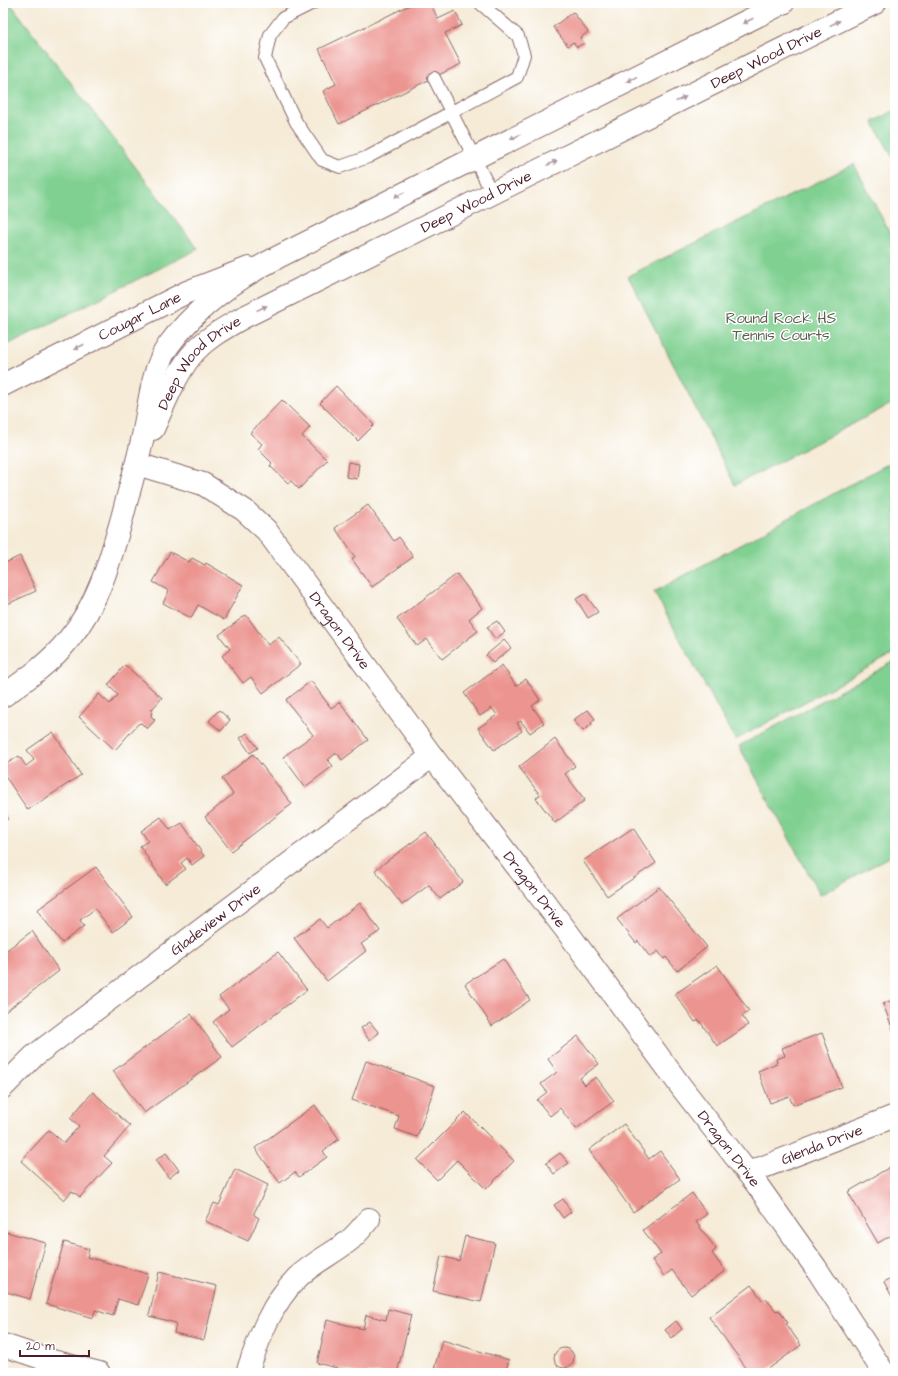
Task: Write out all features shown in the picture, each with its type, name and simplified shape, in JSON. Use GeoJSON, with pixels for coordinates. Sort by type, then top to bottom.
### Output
{"type":"FeatureCollection","features":[{"type":"Feature","properties":{"kind":"street","name":"Deep Wood Drive"},"geometry":{"type":"LineString","coordinates":[[3,696],[30,677],[57,653],[82,622],[108,568],[137,464],[155,379],[160,363],[168,346],[219,292],[280,256],[474,157],[783,3]]}},
{"type":"Feature","properties":{"kind":"street","name":"Deep Wood Drive"},"geometry":{"type":"LineString","coordinates":[[137,464],[179,375],[190,357],[214,335],[242,318],[875,3]]}},
{"type":"Feature","properties":{"kind":"street","name":"Cougar Lane"},"geometry":{"type":"LineString","coordinates":[[3,384],[187,292],[280,256]]}},
{"type":"Feature","properties":{"kind":"street","name":"Dragon Drive"},"geometry":{"type":"LineString","coordinates":[[137,464],[203,484],[244,510],[266,530],[432,756],[566,930],[682,1088],[748,1173],[816,1268],[884,1373]]}},
{"type":"Feature","properties":{"kind":"street","name":"Gladeview Drive"},"geometry":{"type":"LineString","coordinates":[[3,1087],[40,1052],[432,756]]}},
{"type":"Feature","properties":{"kind":"street","name":"Glenda Drive"},"geometry":{"type":"LineString","coordinates":[[748,1173],[895,1116]]}},
{"type":"Feature","properties":{"kind":"street"},"geometry":{"type":"LineString","coordinates":[[247,1373],[262,1331],[279,1300],[298,1277],[321,1259],[346,1244],[369,1219]]}},
{"type":"Feature","properties":{"kind":"street"},"geometry":{"type":"LineString","coordinates":[[3,1345],[99,1373]]}},
{"type":"Feature","properties":{"kind":"lane"},"geometry":{"type":"LineString","coordinates":[[314,3],[283,18],[270,35],[265,58],[296,122],[322,160],[340,168],[356,162],[452,114],[517,77],[524,56],[518,36],[480,3]]}},
{"type":"Feature","properties":{"kind":"lane"},"geometry":{"type":"LineString","coordinates":[[434,78],[492,193]]}},
{"type":"Feature","properties":{"kind":"green space"},"geometry":{"type":"Polygon","coordinates":[[[3,3],[10,3],[198,249],[3,347],[3,3]]]}},
{"type":"Feature","properties":{"kind":"green space"},"geometry":{"type":"Polygon","coordinates":[[[895,110],[895,161],[873,122],[895,110]]]}},
{"type":"Feature","properties":{"kind":"green space","name":"Round Rock HS Tennis Courts"},"geometry":{"type":"Polygon","coordinates":[[[854,164],[895,243],[895,402],[735,485],[628,276],[854,164]]]}},
{"type":"Feature","properties":{"kind":"green space"},"geometry":{"type":"Polygon","coordinates":[[[895,460],[895,653],[735,740],[654,592],[895,460]]]}},
{"type":"Feature","properties":{"kind":"green space"},"geometry":{"type":"Polygon","coordinates":[[[895,661],[895,854],[820,895],[739,746],[895,661]]]}},
{"type":"Feature","properties":{"kind":"building"},"geometry":{"type":"Polygon","coordinates":[[[414,3],[430,3],[438,19],[455,11],[462,25],[445,33],[461,64],[339,124],[323,91],[336,84],[319,49],[414,3]]]}},
{"type":"Feature","properties":{"kind":"building"},"geometry":{"type":"Polygon","coordinates":[[[573,12],[588,32],[580,38],[584,43],[577,47],[573,42],[568,46],[553,27],[573,12]]]}},
{"type":"Feature","properties":{"kind":"building"},"geometry":{"type":"Polygon","coordinates":[[[336,386],[374,425],[358,441],[320,403],[336,386]]]}},
{"type":"Feature","properties":{"kind":"building"},"geometry":{"type":"Polygon","coordinates":[[[282,400],[310,427],[302,436],[327,460],[299,489],[291,481],[288,483],[270,466],[272,463],[258,449],[262,444],[250,433],[282,400]]]}},
{"type":"Feature","properties":{"kind":"building"},"geometry":{"type":"Polygon","coordinates":[[[348,462],[359,464],[357,479],[346,477],[348,462]]]}},
{"type":"Feature","properties":{"kind":"building"},"geometry":{"type":"Polygon","coordinates":[[[368,505],[394,541],[399,537],[413,557],[372,587],[352,559],[355,557],[335,528],[368,505]]]}},
{"type":"Feature","properties":{"kind":"building"},"geometry":{"type":"Polygon","coordinates":[[[170,552],[189,562],[192,558],[205,565],[206,563],[243,585],[224,620],[198,605],[191,618],[163,603],[169,591],[153,582],[170,552]]]}},
{"type":"Feature","properties":{"kind":"building"},"geometry":{"type":"Polygon","coordinates":[[[20,556],[36,591],[3,606],[3,564],[20,556]]]}},
{"type":"Feature","properties":{"kind":"building"},"geometry":{"type":"Polygon","coordinates":[[[457,574],[482,608],[469,619],[478,631],[442,659],[427,639],[417,646],[397,619],[457,574]]]}},
{"type":"Feature","properties":{"kind":"building"},"geometry":{"type":"Polygon","coordinates":[[[585,594],[598,612],[588,618],[576,599],[585,594]]]}},
{"type":"Feature","properties":{"kind":"building"},"geometry":{"type":"Polygon","coordinates":[[[246,615],[268,645],[279,637],[301,664],[263,693],[251,677],[243,683],[222,656],[230,649],[219,635],[246,615]]]}},
{"type":"Feature","properties":{"kind":"building"},"geometry":{"type":"Polygon","coordinates":[[[497,621],[505,632],[495,639],[487,627],[497,621]]]}},
{"type":"Feature","properties":{"kind":"building"},"geometry":{"type":"Polygon","coordinates":[[[504,640],[511,648],[493,663],[486,655],[504,640]]]}},
{"type":"Feature","properties":{"kind":"building"},"geometry":{"type":"Polygon","coordinates":[[[125,665],[162,698],[152,709],[151,716],[155,720],[147,729],[141,723],[138,724],[115,750],[79,717],[99,694],[110,704],[118,695],[108,685],[125,665]]]}},
{"type":"Feature","properties":{"kind":"building"},"geometry":{"type":"Polygon","coordinates":[[[502,665],[516,686],[526,679],[540,700],[532,706],[544,723],[530,733],[521,721],[517,723],[522,731],[494,750],[478,728],[497,715],[492,708],[480,716],[464,693],[502,665]]]}},
{"type":"Feature","properties":{"kind":"building"},"geometry":{"type":"Polygon","coordinates":[[[311,681],[331,708],[340,702],[368,740],[342,760],[337,753],[335,754],[328,760],[333,766],[305,787],[283,757],[313,735],[286,700],[311,681]]]}},
{"type":"Feature","properties":{"kind":"building"},"geometry":{"type":"Polygon","coordinates":[[[219,710],[230,720],[221,731],[209,721],[219,710]]]}},
{"type":"Feature","properties":{"kind":"building"},"geometry":{"type":"Polygon","coordinates":[[[588,710],[595,719],[591,722],[592,724],[583,731],[573,720],[588,710]]]}},
{"type":"Feature","properties":{"kind":"building"},"geometry":{"type":"Polygon","coordinates":[[[53,732],[81,775],[28,810],[3,773],[3,766],[19,756],[26,766],[34,760],[27,750],[53,732]]]}},
{"type":"Feature","properties":{"kind":"building"},"geometry":{"type":"Polygon","coordinates":[[[247,733],[258,748],[250,753],[240,738],[247,733]]]}},
{"type":"Feature","properties":{"kind":"building"},"geometry":{"type":"Polygon","coordinates":[[[555,739],[575,766],[565,774],[585,800],[555,823],[536,798],[540,795],[519,767],[555,739]]]}},
{"type":"Feature","properties":{"kind":"building"},"geometry":{"type":"Polygon","coordinates":[[[253,754],[292,804],[231,851],[205,817],[233,794],[222,779],[253,754]]]}},
{"type":"Feature","properties":{"kind":"building"},"geometry":{"type":"Polygon","coordinates":[[[3,810],[8,819],[3,821],[3,810]]]}},
{"type":"Feature","properties":{"kind":"building"},"geometry":{"type":"Polygon","coordinates":[[[161,817],[170,830],[182,823],[204,856],[192,865],[187,858],[181,863],[186,869],[165,884],[140,846],[148,841],[141,831],[161,817]]]}},
{"type":"Feature","properties":{"kind":"building"},"geometry":{"type":"Polygon","coordinates":[[[633,828],[656,863],[607,896],[583,861],[633,828]]]}},
{"type":"Feature","properties":{"kind":"building"},"geometry":{"type":"Polygon","coordinates":[[[426,832],[463,882],[440,899],[429,885],[402,905],[375,870],[426,832]]]}},
{"type":"Feature","properties":{"kind":"building"},"geometry":{"type":"Polygon","coordinates":[[[96,867],[133,917],[113,932],[95,909],[80,920],[84,926],[62,943],[37,910],[96,867]]]}},
{"type":"Feature","properties":{"kind":"building"},"geometry":{"type":"Polygon","coordinates":[[[659,887],[707,947],[677,971],[666,957],[664,959],[658,951],[650,957],[638,941],[636,943],[617,919],[659,887]]]}},
{"type":"Feature","properties":{"kind":"building"},"geometry":{"type":"Polygon","coordinates":[[[360,903],[380,931],[361,944],[366,951],[327,981],[294,938],[320,919],[327,928],[360,903]]]}},
{"type":"Feature","properties":{"kind":"building"},"geometry":{"type":"Polygon","coordinates":[[[32,931],[59,971],[5,1012],[3,1009],[3,953],[32,931]]]}},
{"type":"Feature","properties":{"kind":"building"},"geometry":{"type":"Polygon","coordinates":[[[278,952],[307,990],[232,1047],[213,1022],[229,1009],[219,997],[278,952]]]}},
{"type":"Feature","properties":{"kind":"building"},"geometry":{"type":"Polygon","coordinates":[[[503,959],[530,1000],[492,1026],[465,984],[503,959]]]}},
{"type":"Feature","properties":{"kind":"building"},"geometry":{"type":"Polygon","coordinates":[[[717,965],[749,1011],[742,1016],[748,1025],[717,1046],[699,1020],[695,1022],[675,994],[717,965]]]}},
{"type":"Feature","properties":{"kind":"building"},"geometry":{"type":"Polygon","coordinates":[[[895,999],[895,1035],[883,1004],[895,999]]]}},
{"type":"Feature","properties":{"kind":"building"},"geometry":{"type":"Polygon","coordinates":[[[191,1014],[222,1057],[144,1113],[113,1071],[191,1014]]]}},
{"type":"Feature","properties":{"kind":"building"},"geometry":{"type":"Polygon","coordinates":[[[370,1022],[379,1033],[369,1040],[361,1028],[370,1022]]]}},
{"type":"Feature","properties":{"kind":"building"},"geometry":{"type":"Polygon","coordinates":[[[822,1033],[842,1087],[793,1105],[789,1096],[770,1103],[758,1071],[777,1063],[776,1059],[785,1056],[782,1048],[822,1033]]]}},
{"type":"Feature","properties":{"kind":"building"},"geometry":{"type":"Polygon","coordinates":[[[578,1036],[599,1064],[580,1078],[585,1085],[596,1077],[614,1101],[576,1129],[560,1108],[550,1116],[537,1100],[547,1092],[541,1084],[557,1072],[548,1059],[578,1036]]]}},
{"type":"Feature","properties":{"kind":"building"},"geometry":{"type":"Polygon","coordinates":[[[366,1061],[435,1086],[417,1137],[395,1129],[399,1116],[352,1100],[366,1061]]]}},
{"type":"Feature","properties":{"kind":"building"},"geometry":{"type":"Polygon","coordinates":[[[93,1092],[130,1126],[104,1156],[112,1163],[80,1197],[72,1191],[64,1200],[21,1161],[49,1130],[64,1143],[79,1126],[70,1118],[93,1092]]]}},
{"type":"Feature","properties":{"kind":"building"},"geometry":{"type":"Polygon","coordinates":[[[315,1105],[339,1139],[323,1151],[327,1157],[299,1177],[295,1172],[280,1183],[255,1148],[315,1105]]]}},
{"type":"Feature","properties":{"kind":"building"},"geometry":{"type":"Polygon","coordinates":[[[465,1112],[514,1161],[486,1189],[457,1160],[437,1180],[417,1160],[465,1112]]]}},
{"type":"Feature","properties":{"kind":"building"},"geometry":{"type":"Polygon","coordinates":[[[624,1124],[649,1159],[660,1151],[680,1179],[633,1212],[589,1150],[624,1124]]]}},
{"type":"Feature","properties":{"kind":"building"},"geometry":{"type":"Polygon","coordinates":[[[166,1153],[179,1170],[169,1178],[156,1160],[166,1153]]]}},
{"type":"Feature","properties":{"kind":"building"},"geometry":{"type":"Polygon","coordinates":[[[560,1153],[569,1163],[554,1174],[546,1163],[560,1153]]]}},
{"type":"Feature","properties":{"kind":"building"},"geometry":{"type":"Polygon","coordinates":[[[895,1164],[895,1233],[878,1243],[848,1192],[895,1164]]]}},
{"type":"Feature","properties":{"kind":"building"},"geometry":{"type":"Polygon","coordinates":[[[235,1169],[268,1185],[254,1213],[254,1215],[259,1218],[248,1241],[205,1221],[214,1203],[219,1205],[235,1169]]]}},
{"type":"Feature","properties":{"kind":"building"},"geometry":{"type":"Polygon","coordinates":[[[692,1193],[707,1214],[696,1222],[716,1249],[712,1253],[725,1271],[691,1295],[672,1270],[664,1276],[652,1260],[661,1254],[643,1230],[692,1193]]]}},
{"type":"Feature","properties":{"kind":"building"},"geometry":{"type":"Polygon","coordinates":[[[563,1199],[571,1212],[563,1218],[554,1205],[563,1199]]]}},
{"type":"Feature","properties":{"kind":"building"},"geometry":{"type":"Polygon","coordinates":[[[3,1231],[46,1243],[30,1299],[3,1291],[3,1231]]]}},
{"type":"Feature","properties":{"kind":"building"},"geometry":{"type":"Polygon","coordinates":[[[465,1236],[495,1243],[481,1302],[433,1291],[441,1256],[459,1261],[465,1236]]]}},
{"type":"Feature","properties":{"kind":"building"},"geometry":{"type":"Polygon","coordinates":[[[64,1242],[89,1249],[87,1257],[148,1274],[138,1305],[118,1299],[113,1316],[95,1310],[93,1318],[46,1304],[64,1242]]]}},
{"type":"Feature","properties":{"kind":"building"},"geometry":{"type":"Polygon","coordinates":[[[159,1272],[217,1286],[204,1340],[174,1333],[176,1323],[149,1316],[159,1272]]]}},
{"type":"Feature","properties":{"kind":"building"},"geometry":{"type":"Polygon","coordinates":[[[895,1276],[895,1302],[884,1282],[895,1276]]]}},
{"type":"Feature","properties":{"kind":"building"},"geometry":{"type":"Polygon","coordinates":[[[751,1285],[763,1301],[766,1299],[776,1311],[779,1310],[788,1323],[786,1324],[801,1345],[763,1373],[755,1373],[750,1367],[747,1369],[709,1317],[751,1285]]]}},
{"type":"Feature","properties":{"kind":"building"},"geometry":{"type":"Polygon","coordinates":[[[388,1309],[411,1315],[397,1373],[357,1373],[317,1363],[327,1320],[363,1329],[366,1315],[386,1320],[388,1309]]]}},
{"type":"Feature","properties":{"kind":"building"},"geometry":{"type":"Polygon","coordinates":[[[676,1321],[682,1329],[672,1338],[665,1330],[676,1321]]]}},
{"type":"Feature","properties":{"kind":"building"},"geometry":{"type":"Polygon","coordinates":[[[442,1340],[509,1360],[505,1373],[433,1373],[442,1340]]]}},
{"type":"Feature","properties":{"kind":"building"},"geometry":{"type":"Polygon","coordinates":[[[564,1348],[571,1351],[574,1358],[571,1365],[564,1368],[557,1365],[554,1358],[557,1351],[564,1348]]]}}]}
